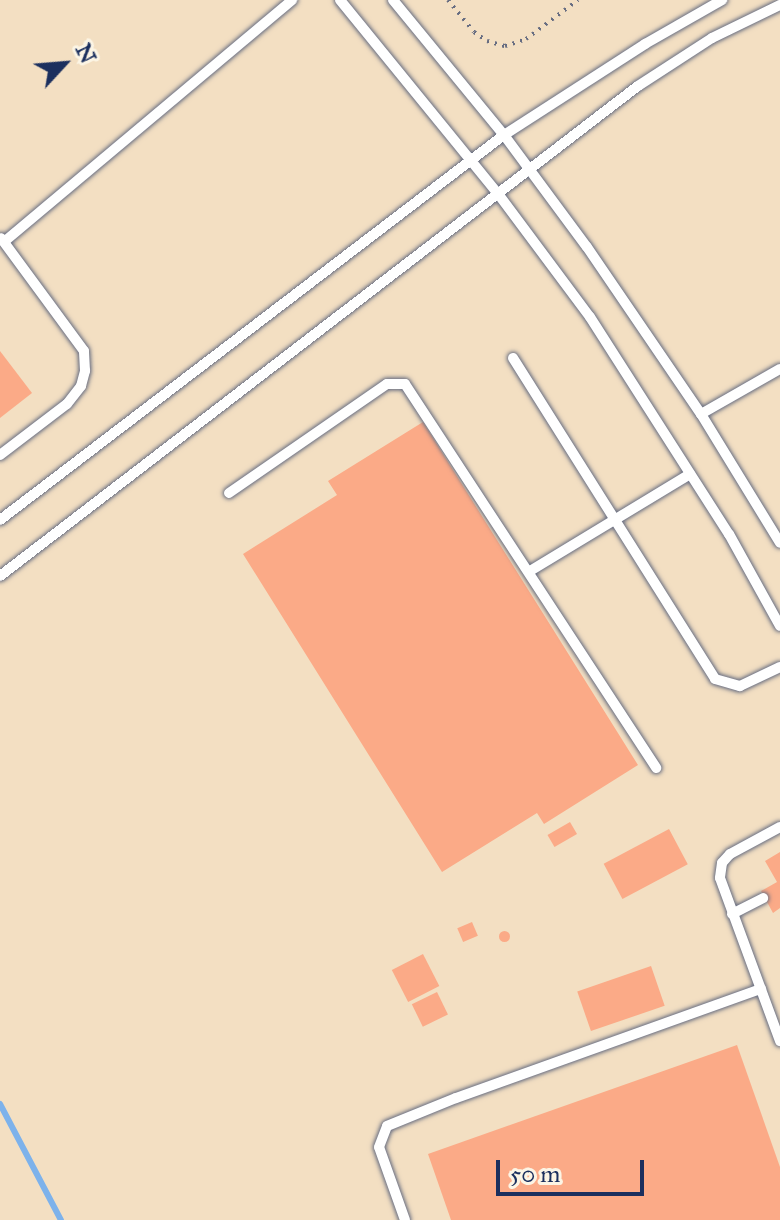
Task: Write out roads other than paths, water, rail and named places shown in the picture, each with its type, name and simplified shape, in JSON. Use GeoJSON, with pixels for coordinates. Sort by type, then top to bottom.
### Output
{"type":"FeatureCollection","features":[{"type":"Feature","properties":{"kind":"lane"},"geometry":{"type":"LineString","coordinates":[[340,0],[499,195],[590,317],[690,474],[780,626]]}},
{"type":"Feature","properties":{"kind":"lane"},"geometry":{"type":"LineString","coordinates":[[393,0],[531,170],[701,414],[780,543]]}},
{"type":"Feature","properties":{"kind":"lane"},"geometry":{"type":"LineString","coordinates":[[0,520],[504,135],[645,44],[722,0]]}},
{"type":"Feature","properties":{"kind":"lane"},"geometry":{"type":"LineString","coordinates":[[0,455],[67,404],[81,386],[85,371],[84,351],[2,238],[286,2]]}},
{"type":"Feature","properties":{"kind":"lane"},"geometry":{"type":"LineString","coordinates":[[0,576],[638,86],[712,38],[780,5]]}},
{"type":"Feature","properties":{"kind":"lane"},"geometry":{"type":"LineString","coordinates":[[513,358],[715,679],[740,686],[780,667]]}},
{"type":"Feature","properties":{"kind":"lane"},"geometry":{"type":"LineString","coordinates":[[701,414],[780,369]]}},
{"type":"Feature","properties":{"kind":"lane"},"geometry":{"type":"LineString","coordinates":[[229,493],[387,384],[405,384],[656,768]]}},
{"type":"Feature","properties":{"kind":"lane"},"geometry":{"type":"LineString","coordinates":[[530,571],[690,474]]}},
{"type":"Feature","properties":{"kind":"lane"},"geometry":{"type":"LineString","coordinates":[[780,827],[730,854],[722,863],[720,878],[780,1041]]}},
{"type":"Feature","properties":{"kind":"lane"},"geometry":{"type":"LineString","coordinates":[[732,914],[763,898]]}},
{"type":"Feature","properties":{"kind":"lane"},"geometry":{"type":"LineString","coordinates":[[405,1220],[379,1147],[387,1126],[456,1098],[761,989]]}},
{"type":"Feature","properties":{"kind":"waterway"},"geometry":{"type":"LineString","coordinates":[[0,1104],[61,1220]]}}]}
